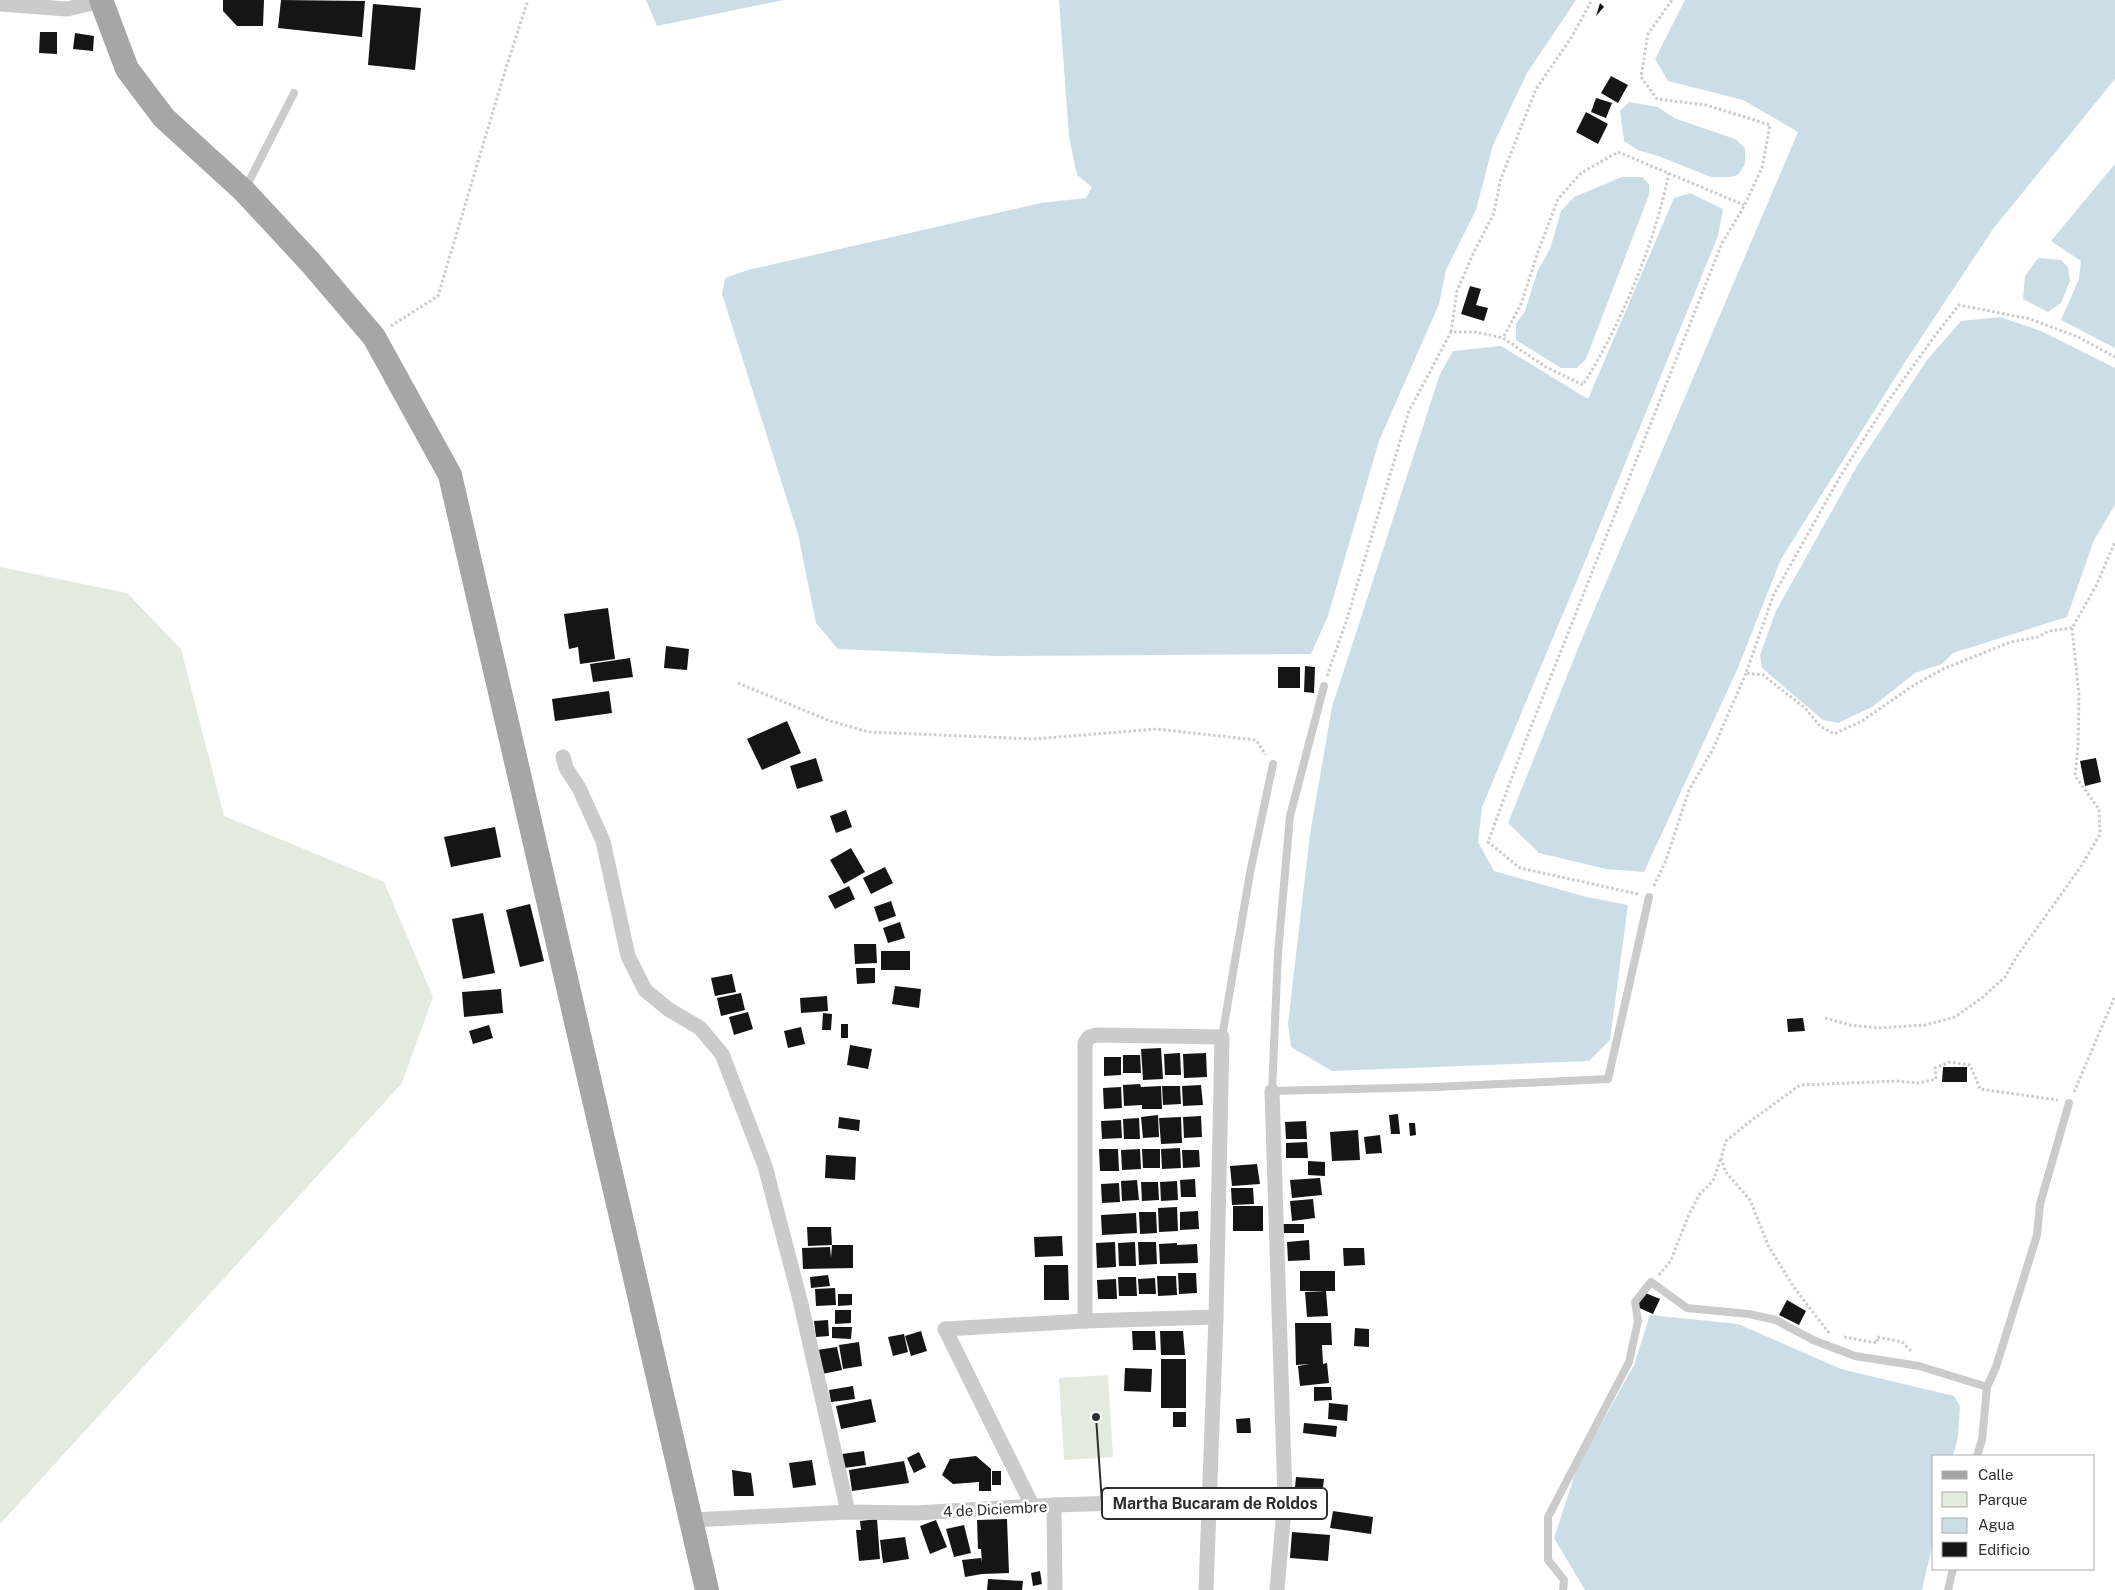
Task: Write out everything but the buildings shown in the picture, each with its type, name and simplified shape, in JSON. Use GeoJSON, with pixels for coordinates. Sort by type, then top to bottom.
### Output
{"type":"FeatureCollection","features":[{"type":"Feature","properties":{"kind":"main road"},"geometry":{"type":"LineString","coordinates":[[101,1],[127,69],[164,118],[244,191],[311,263],[374,337],[450,475],[692,1520],[706,1590]]}},
{"type":"Feature","properties":{"kind":"street"},"geometry":{"type":"LineString","coordinates":[[0,4],[67,9],[101,1]]}},
{"type":"Feature","properties":{"kind":"street"},"geometry":{"type":"LineString","coordinates":[[563,757],[566,768],[580,788],[603,841],[628,956],[645,990],[668,1009],[700,1028],[722,1054],[765,1166],[800,1300],[848,1512]]}},
{"type":"Feature","properties":{"kind":"street"},"geometry":{"type":"LineString","coordinates":[[1085,1321],[1085,1043],[1089,1038],[1096,1035],[1222,1037],[1216,1318],[1206,1590]]}},
{"type":"Feature","properties":{"kind":"street"},"geometry":{"type":"LineString","coordinates":[[1272,1092],[1286,1498],[1277,1590]]}},
{"type":"Feature","properties":{"kind":"street"},"geometry":{"type":"LineString","coordinates":[[1033,1507],[945,1329],[1085,1321],[1216,1318]]}},
{"type":"Feature","properties":{"kind":"street","name":"4 de Diciembre"},"geometry":{"type":"LineString","coordinates":[[692,1520],[848,1512],[916,1513],[1054,1505],[1286,1498]]}},
{"type":"Feature","properties":{"kind":"street"},"geometry":{"type":"LineString","coordinates":[[1054,1505],[1054,1590]]}},
{"type":"Feature","properties":{"kind":"lane"},"geometry":{"type":"LineString","coordinates":[[244,191],[294,93]]}},
{"type":"Feature","properties":{"kind":"lane"},"geometry":{"type":"LineString","coordinates":[[1324,686],[1290,816],[1278,953],[1272,1092],[1608,1079],[1649,897]]}},
{"type":"Feature","properties":{"kind":"lane"},"geometry":{"type":"LineString","coordinates":[[1222,1037],[1250,873],[1273,764]]}},
{"type":"Feature","properties":{"kind":"lane"},"geometry":{"type":"LineString","coordinates":[[1977,1455],[1982,1440],[1987,1386],[1996,1367],[2037,1235],[2040,1204],[2069,1103]]}},
{"type":"Feature","properties":{"kind":"lane"},"geometry":{"type":"LineString","coordinates":[[1563,1590],[1564,1580],[1548,1560],[1548,1517],[1629,1362],[1638,1321],[1635,1302],[1650,1282],[1688,1308],[1749,1314],[1776,1320],[1813,1340],[1854,1356],[1919,1366],[1987,1386]]}},
{"type":"Feature","properties":{"kind":"lane"},"geometry":{"type":"LineString","coordinates":[[1948,1590],[1953,1570]]}},
{"type":"Feature","properties":{"kind":"path"},"geometry":{"type":"LineString","coordinates":[[374,337],[438,296],[528,0]]}},
{"type":"Feature","properties":{"kind":"path"},"geometry":{"type":"LineString","coordinates":[[1324,686],[1346,622],[1409,410],[1451,332],[1457,291],[1494,213],[1500,181],[1536,89],[1571,38],[1592,0]]}},
{"type":"Feature","properties":{"kind":"path"},"geometry":{"type":"LineString","coordinates":[[1672,0],[1648,34],[1641,77],[1656,99],[1706,105],[1770,125],[1762,168],[1719,251],[1525,742],[1488,842],[1520,868],[1649,897],[1666,860],[1689,790],[1712,749],[1746,673],[1773,596],[1841,475],[1886,404],[1934,337],[1960,305],[2030,318],[2078,337],[2115,357]]}},
{"type":"Feature","properties":{"kind":"path"},"geometry":{"type":"LineString","coordinates":[[1503,338],[1521,304],[1558,199],[1581,173],[1618,152],[1744,205]]}},
{"type":"Feature","properties":{"kind":"path"},"geometry":{"type":"LineString","coordinates":[[1451,332],[1476,332],[1503,338],[1546,367],[1582,385],[1598,361],[1630,293],[1663,201],[1669,173]]}},
{"type":"Feature","properties":{"kind":"path"},"geometry":{"type":"LineString","coordinates":[[1825,1018],[1850,1025],[1878,1028],[1926,1025],[1955,1017],[1983,997],[2005,977],[2017,956],[2082,864],[2100,834],[2099,809],[2075,776],[2078,746],[2079,695],[2072,628],[2096,586],[2115,542]]}},
{"type":"Feature","properties":{"kind":"path"},"geometry":{"type":"LineString","coordinates":[[1746,673],[1763,675],[1805,708],[1820,726],[1834,734],[1862,721],[1914,685],[1945,668],[2011,642],[2072,628]]}},
{"type":"Feature","properties":{"kind":"path"},"geometry":{"type":"LineString","coordinates":[[738,683],[830,721],[869,732],[1034,739],[1157,729],[1256,740],[1273,764]]}},
{"type":"Feature","properties":{"kind":"path"},"geometry":{"type":"LineString","coordinates":[[1650,1282],[1663,1271],[1671,1260],[1688,1216],[1699,1195],[1713,1181],[1726,1142],[1748,1123],[1800,1085],[1887,1081],[1919,1083],[1936,1079],[1935,1068],[1950,1062],[1970,1065],[1980,1089],[2069,1103],[2115,996]]}},
{"type":"Feature","properties":{"kind":"path"},"geometry":{"type":"LineString","coordinates":[[1721,1158],[1725,1171],[1750,1200],[1768,1244],[1793,1286],[1830,1334],[1876,1343],[1877,1337],[1902,1342],[1918,1356],[1919,1366]]}},
{"type":"Feature","properties":{"kind":"green space"},"geometry":{"type":"Polygon","coordinates":[[[0,567],[127,593],[181,649],[224,816],[384,882],[433,997],[402,1083],[0,1524],[0,567]]]}},
{"type":"Feature","properties":{"kind":"green space"},"geometry":{"type":"Polygon","coordinates":[[[1108,1375],[1113,1457],[1064,1460],[1059,1378],[1108,1375]]]}},
{"type":"Feature","properties":{"kind":"water"},"geometry":{"type":"Polygon","coordinates":[[[646,0],[784,0],[657,26],[646,0]]]}},
{"type":"Feature","properties":{"kind":"water"},"geometry":{"type":"Polygon","coordinates":[[[1059,0],[1576,0],[1527,73],[1493,145],[1476,210],[1446,270],[1439,304],[1379,441],[1328,616],[1311,654],[997,656],[838,649],[816,623],[798,534],[722,294],[725,278],[748,270],[1041,203],[1086,198],[1092,187],[1077,175],[1069,137],[1059,0]]]}},
{"type":"Feature","properties":{"kind":"water"},"geometry":{"type":"Polygon","coordinates":[[[1685,0],[2115,0],[2115,79],[1993,229],[1905,362],[1781,559],[1737,670],[1644,872],[1606,869],[1539,853],[1508,823],[1581,641],[1798,132],[1743,100],[1668,81],[1655,59],[1685,0]]]}},
{"type":"Feature","properties":{"kind":"water"},"geometry":{"type":"Polygon","coordinates":[[[1629,102],[1658,107],[1674,118],[1735,139],[1745,148],[1745,164],[1738,175],[1711,177],[1638,150],[1624,141],[1620,111],[1629,102]]]}},
{"type":"Feature","properties":{"kind":"water"},"geometry":{"type":"Polygon","coordinates":[[[2115,164],[2115,348],[2061,320],[2079,279],[2081,261],[2051,241],[2115,164]]]}},
{"type":"Feature","properties":{"kind":"water"},"geometry":{"type":"Polygon","coordinates":[[[1622,177],[1642,177],[1649,184],[1649,195],[1586,359],[1577,368],[1561,368],[1516,340],[1516,324],[1525,311],[1538,270],[1550,249],[1561,211],[1574,197],[1622,177]]]}},
{"type":"Feature","properties":{"kind":"water"},"geometry":{"type":"Polygon","coordinates":[[[1690,193],[1723,209],[1718,236],[1482,807],[1478,842],[1494,871],[1587,897],[1628,905],[1610,1040],[1589,1061],[1332,1071],[1291,1047],[1288,1024],[1310,834],[1332,707],[1440,374],[1453,351],[1501,346],[1588,399],[1674,198],[1690,193]]]}},
{"type":"Feature","properties":{"kind":"water"},"geometry":{"type":"Polygon","coordinates":[[[2038,258],[2061,260],[2068,267],[2070,281],[2061,303],[2048,312],[2023,299],[2025,276],[2038,258]]]}},
{"type":"Feature","properties":{"kind":"water"},"geometry":{"type":"Polygon","coordinates":[[[2000,317],[2041,331],[2115,368],[2115,505],[2094,540],[2067,617],[1953,653],[1942,664],[1915,673],[1872,707],[1838,723],[1823,720],[1762,668],[1760,655],[1776,611],[1857,466],[1927,360],[1961,321],[2000,317]]]}},
{"type":"Feature","properties":{"kind":"water"},"geometry":{"type":"Polygon","coordinates":[[[1650,1315],[1738,1324],[1841,1369],[1954,1396],[1960,1406],[1958,1437],[1953,1455],[1932,1455],[1932,1547],[1922,1590],[1585,1590],[1554,1538],[1577,1468],[1634,1365],[1650,1315]]]}},
{"type":"Feature","properties":{"kind":"place","name":"Martha Bucaram de Roldos"},"geometry":{"type":"Point","coordinates":[1096,1417]}}]}
